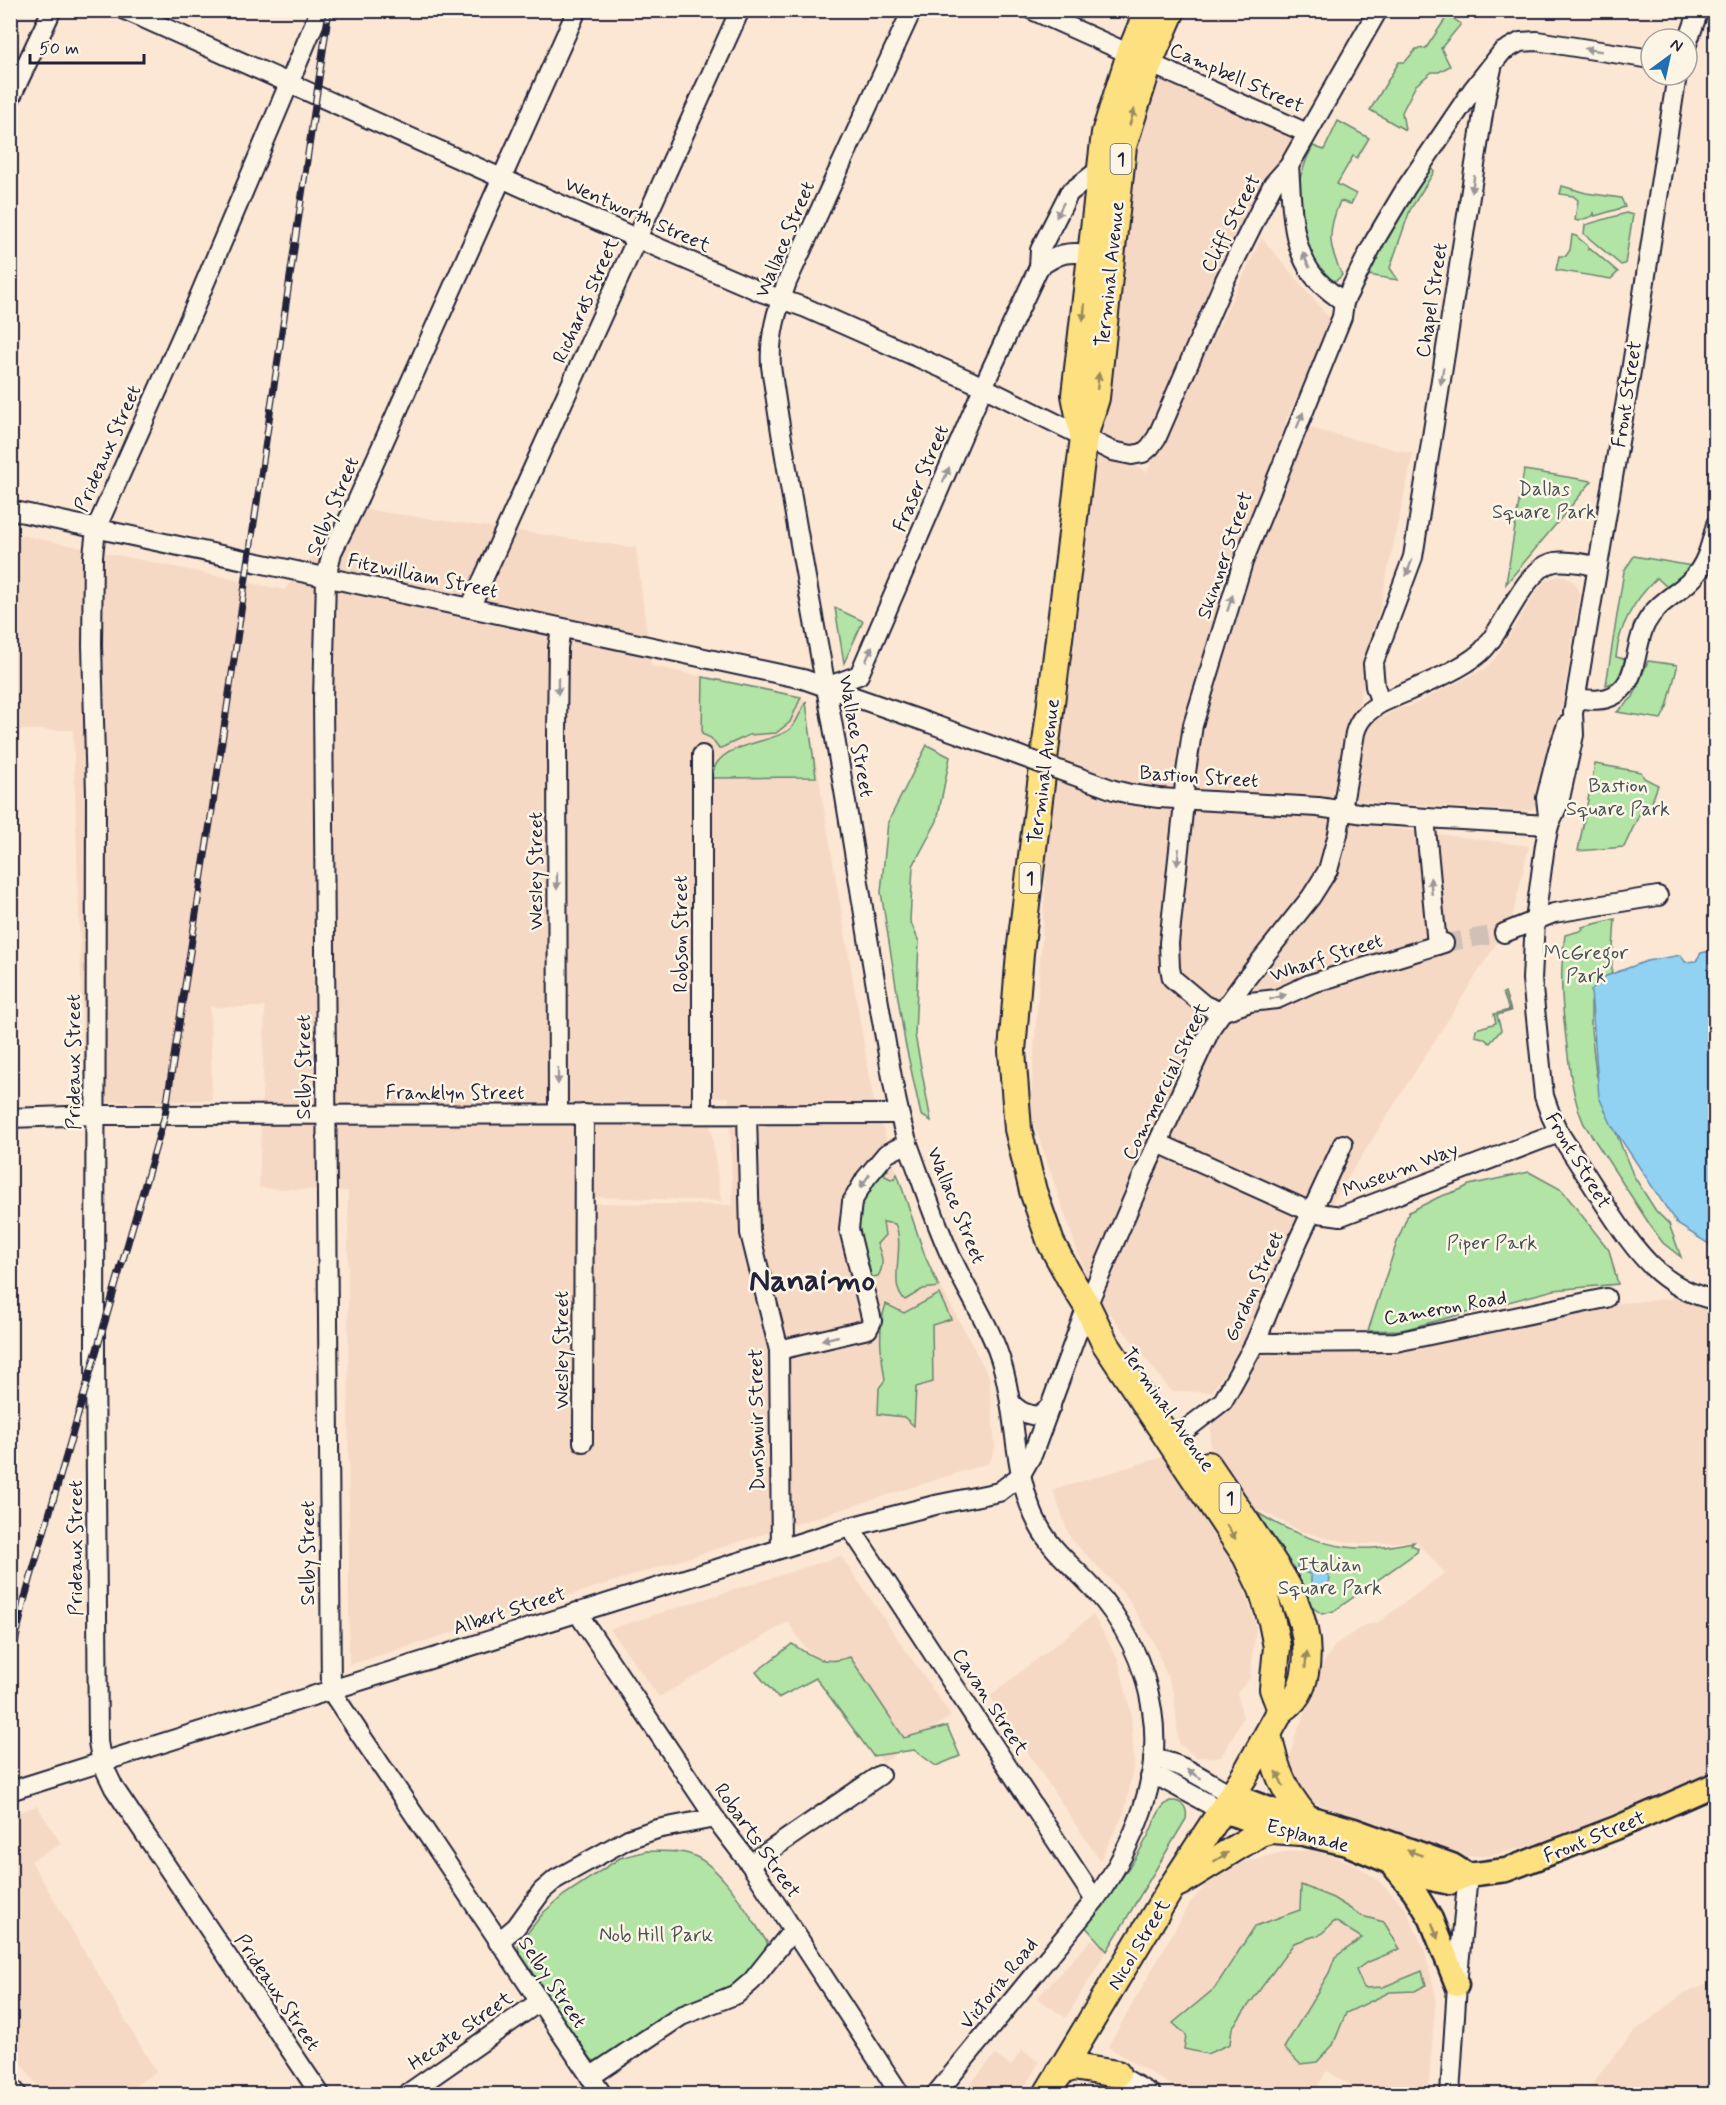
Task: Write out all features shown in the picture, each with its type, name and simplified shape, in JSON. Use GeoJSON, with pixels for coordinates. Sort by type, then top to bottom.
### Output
{"type":"FeatureCollection","features":[{"type":"Feature","properties":{"kind":"highway","name":"Terminal Avenue"},"geometry":{"type":"LineString","coordinates":[[1148,10],[1123,146],[1096,398],[1084,437],[1020,953],[1012,1051],[1018,1129],[1027,1170],[1051,1243],[1088,1306],[1105,1343],[1246,1556],[1262,1589],[1277,1647],[1273,1689],[1281,1710]]}},
{"type":"Feature","properties":{"kind":"highway","name":"Terminal Avenue"},"geometry":{"type":"LineString","coordinates":[[1084,437],[1075,395],[1105,133],[1139,58],[1172,10]]}},
{"type":"Feature","properties":{"kind":"highway","name":"Terminal Avenue"},"geometry":{"type":"LineString","coordinates":[[1088,1306],[1111,1324],[1281,1574],[1299,1611],[1306,1637],[1308,1659],[1299,1693],[1289,1705],[1281,1710],[1268,1736],[1227,1803]]}},
{"type":"Feature","properties":{"kind":"highway"},"geometry":{"type":"LineString","coordinates":[[1171,1888],[1260,1833],[1303,1824],[1276,1768],[1268,1736]]}},
{"type":"Feature","properties":{"kind":"highway","name":"Nicol Street"},"geometry":{"type":"LineString","coordinates":[[1047,2094],[1171,1888],[1227,1803]]}},
{"type":"Feature","properties":{"kind":"highway"},"geometry":{"type":"LineString","coordinates":[[1086,2031],[1087,2043],[1117,2074]]}},
{"type":"Feature","properties":{"kind":"highway"},"geometry":{"type":"LineString","coordinates":[[1060,2072],[1073,2067],[1117,2074]]}},
{"type":"Feature","properties":{"kind":"main road","name":"Front Street"},"geometry":{"type":"LineString","coordinates":[[1468,1875],[1506,1870],[1616,1828],[1716,1785]]}},
{"type":"Feature","properties":{"kind":"main road","name":"Esplanade"},"geometry":{"type":"LineString","coordinates":[[1227,1803],[1274,1827],[1303,1824],[1354,1830],[1452,1865],[1468,1875]]}},
{"type":"Feature","properties":{"kind":"main road","name":"Esplanade"},"geometry":{"type":"LineString","coordinates":[[1303,1824],[1427,1878],[1450,1883],[1468,1875]]}},
{"type":"Feature","properties":{"kind":"main road"},"geometry":{"type":"LineString","coordinates":[[1392,1864],[1414,1891],[1431,1919],[1457,1985]]}},
{"type":"Feature","properties":{"kind":"street"},"geometry":{"type":"LineString","coordinates":[[10,99],[52,10]]}},
{"type":"Feature","properties":{"kind":"street","name":"Wentworth Street"},"geometry":{"type":"LineString","coordinates":[[125,10],[638,239],[816,312],[984,387],[1112,451],[1132,455]]}},
{"type":"Feature","properties":{"kind":"street","name":"Prideaux Street"},"geometry":{"type":"LineString","coordinates":[[320,10],[193,311],[96,529],[93,556],[92,645],[96,795],[95,1353],[98,1742],[102,1762],[114,1788],[320,2094]]}},
{"type":"Feature","properties":{"kind":"street","name":"Selby Street"},"geometry":{"type":"LineString","coordinates":[[577,10],[332,552],[324,598],[331,1691],[602,2094]]}},
{"type":"Feature","properties":{"kind":"street","name":"Richards Street"},"geometry":{"type":"LineString","coordinates":[[470,608],[740,10]]}},
{"type":"Feature","properties":{"kind":"street","name":"Wallace Street"},"geometry":{"type":"LineString","coordinates":[[912,10],[792,270],[771,336],[771,366],[802,558],[899,1114],[949,1252],[987,1323],[1004,1369],[1020,1476],[1030,1508],[1047,1541],[1112,1610],[1129,1638],[1144,1674],[1151,1706],[1154,1742],[1151,1768]]}},
{"type":"Feature","properties":{"kind":"street","name":"Campbell Street"},"geometry":{"type":"LineString","coordinates":[[1032,10],[1307,133]]}},
{"type":"Feature","properties":{"kind":"street","name":"Cliff Street"},"geometry":{"type":"LineString","coordinates":[[1132,455],[1143,453],[1156,437],[1225,280],[1273,184],[1289,166],[1378,10]]}},
{"type":"Feature","properties":{"kind":"street"},"geometry":{"type":"LineString","coordinates":[[1694,27],[1700,10]]}},
{"type":"Feature","properties":{"kind":"street"},"geometry":{"type":"LineString","coordinates":[[1494,62],[1511,46],[1529,41],[1639,57]]}},
{"type":"Feature","properties":{"kind":"street","name":"Skinner Street"},"geometry":{"type":"LineString","coordinates":[[1221,1012],[1204,1005],[1172,978],[1170,968],[1169,943],[1185,779],[1193,725],[1244,562],[1342,317],[1344,302],[1375,240],[1406,188],[1473,88],[1494,62]]}},
{"type":"Feature","properties":{"kind":"street","name":"Chapel Street"},"geometry":{"type":"LineString","coordinates":[[1381,703],[1375,686],[1373,664],[1413,557],[1486,95],[1494,62]]}},
{"type":"Feature","properties":{"kind":"street","name":"Front Street"},"geometry":{"type":"LineString","coordinates":[[1675,87],[1632,365],[1574,705],[1574,735],[1559,803],[1549,825],[1534,920],[1532,979],[1544,1096],[1559,1133],[1642,1258],[1672,1283],[1695,1294],[1716,1300]]}},
{"type":"Feature","properties":{"kind":"street"},"geometry":{"type":"LineString","coordinates":[[1449,124],[1470,122],[1482,126]]}},
{"type":"Feature","properties":{"kind":"street"},"geometry":{"type":"LineString","coordinates":[[1289,166],[1295,234],[1302,254],[1311,273],[1326,290],[1344,302]]}},
{"type":"Feature","properties":{"kind":"street","name":"Fraser Street"},"geometry":{"type":"LineString","coordinates":[[826,687],[859,675],[984,387],[1039,267],[1040,250],[1069,193],[1100,169]]}},
{"type":"Feature","properties":{"kind":"street"},"geometry":{"type":"LineString","coordinates":[[1039,267],[1050,259],[1070,251],[1091,254]]}},
{"type":"Feature","properties":{"kind":"street","name":"Fitzwilliam Street"},"geometry":{"type":"LineString","coordinates":[[10,510],[803,679],[826,687]]}},
{"type":"Feature","properties":{"kind":"street"},"geometry":{"type":"LineString","coordinates":[[1574,705],[1617,694],[1626,684],[1646,622],[1657,607],[1697,575],[1708,552],[1716,524]]}},
{"type":"Feature","properties":{"kind":"street"},"geometry":{"type":"LineString","coordinates":[[1381,703],[1467,663],[1482,651],[1519,595],[1537,572],[1547,564],[1557,562],[1597,566]]}},
{"type":"Feature","properties":{"kind":"street","name":"Wesley Street"},"geometry":{"type":"LineString","coordinates":[[558,1114],[557,712],[558,648],[561,628]]}},
{"type":"Feature","properties":{"kind":"street","name":"Bastion Street"},"geometry":{"type":"LineString","coordinates":[[826,687],[1114,790],[1147,797],[1317,807],[1365,814],[1549,825]]}},
{"type":"Feature","properties":{"kind":"street","name":"Commercial Street"},"geometry":{"type":"LineString","coordinates":[[1020,1476],[1033,1453],[1052,1406],[1088,1306],[1158,1143],[1212,1026],[1320,884],[1332,860],[1355,733],[1368,711],[1381,703]]}},
{"type":"Feature","properties":{"kind":"street","name":"Robson Street"},"geometry":{"type":"LineString","coordinates":[[702,755],[702,1114]]}},
{"type":"Feature","properties":{"kind":"street","name":"Wharf Street"},"geometry":{"type":"LineString","coordinates":[[1221,1012],[1250,1002],[1277,999],[1310,984],[1440,944],[1425,818]]}},
{"type":"Feature","properties":{"kind":"street"},"geometry":{"type":"LineString","coordinates":[[1504,933],[1554,913],[1658,896]]}},
{"type":"Feature","properties":{"kind":"street","name":"Wesley Street"},"geometry":{"type":"LineString","coordinates":[[583,1442],[584,1114]]}},
{"type":"Feature","properties":{"kind":"street","name":"Dunsmuir Street"},"geometry":{"type":"LineString","coordinates":[[747,1114],[750,1233],[779,1350],[781,1548]]}},
{"type":"Feature","properties":{"kind":"street","name":"Franklyn Street"},"geometry":{"type":"LineString","coordinates":[[10,1118],[96,1115],[899,1114]]}},
{"type":"Feature","properties":{"kind":"street","name":"Museum Way"},"geometry":{"type":"LineString","coordinates":[[1158,1143],[1311,1212],[1338,1216],[1346,1215],[1559,1133]]}},
{"type":"Feature","properties":{"kind":"street"},"geometry":{"type":"LineString","coordinates":[[779,1350],[868,1329],[872,1322],[849,1229],[852,1202],[866,1178],[886,1154],[908,1143]]}},
{"type":"Feature","properties":{"kind":"street","name":"Gordon Street"},"geometry":{"type":"LineString","coordinates":[[1184,1431],[1224,1401],[1255,1343],[1342,1144]]}},
{"type":"Feature","properties":{"kind":"street","name":"Cameron Road"},"geometry":{"type":"LineString","coordinates":[[1255,1343],[1396,1342],[1606,1298]]}},
{"type":"Feature","properties":{"kind":"street"},"geometry":{"type":"LineString","coordinates":[[1010,1402],[1019,1411],[1038,1416],[1052,1406]]}},
{"type":"Feature","properties":{"kind":"street","name":"Albert Street"},"geometry":{"type":"LineString","coordinates":[[10,1791],[850,1527],[935,1505],[999,1492],[1020,1476]]}},
{"type":"Feature","properties":{"kind":"street","name":"Cavan Street"},"geometry":{"type":"LineString","coordinates":[[850,1527],[1095,1900]]}},
{"type":"Feature","properties":{"kind":"street","name":"Robarts Street"},"geometry":{"type":"LineString","coordinates":[[577,1612],[715,1818],[750,1864],[900,2094]]}},
{"type":"Feature","properties":{"kind":"street","name":"Esplanade"},"geometry":{"type":"LineString","coordinates":[[1151,1768],[1163,1779],[1227,1803]]}},
{"type":"Feature","properties":{"kind":"street","name":"Victoria Road"},"geometry":{"type":"LineString","coordinates":[[936,2094],[1111,1878],[1129,1845],[1144,1804],[1151,1768]]}},
{"type":"Feature","properties":{"kind":"street"},"geometry":{"type":"LineString","coordinates":[[750,1864],[880,1775]]}},
{"type":"Feature","properties":{"kind":"street"},"geometry":{"type":"LineString","coordinates":[[498,1942],[516,1927],[543,1891],[556,1879],[628,1839],[657,1829],[715,1818]]}},
{"type":"Feature","properties":{"kind":"street"},"geometry":{"type":"LineString","coordinates":[[1449,2094],[1468,1875]]}},
{"type":"Feature","properties":{"kind":"street"},"geometry":{"type":"LineString","coordinates":[[590,2077],[681,2016],[737,1995],[752,1981],[792,1931]]}},
{"type":"Feature","properties":{"kind":"street","name":"Hecate Street"},"geometry":{"type":"LineString","coordinates":[[407,2094],[539,2002]]}},
{"type":"Feature","properties":{"kind":"street"},"geometry":{"type":"LineString","coordinates":[[1117,2074],[1151,2094]]}},
{"type":"Feature","properties":{"kind":"street"},"geometry":{"type":"LineString","coordinates":[[10,2085],[17,2094]]}},
{"type":"Feature","properties":{"kind":"shaded area"},"geometry":{"type":"Polygon","coordinates":[[[1149,63],[1307,133],[1150,447],[1103,447],[1147,472],[1262,238],[1333,322],[1285,422],[1413,454],[1357,713],[1324,819],[1529,846],[1512,919],[1212,1392],[1171,1391],[1090,1288],[1030,1112],[1052,786],[1084,437],[1149,63]]]}},
{"type":"Feature","properties":{"kind":"shaded area"},"geometry":{"type":"Polygon","coordinates":[[[354,508],[636,548],[651,666],[801,697],[806,702],[873,1098],[924,1256],[989,1376],[995,1448],[989,1463],[349,1665],[348,1191],[259,1188],[265,1007],[210,1007],[212,1100],[85,1103],[73,730],[11,730],[11,533],[284,590],[354,508]],[[729,1097],[707,1098],[721,1201],[595,1197],[594,1203],[733,1205],[729,1097]]]}},
{"type":"Feature","properties":{"kind":"shaded area"},"geometry":{"type":"Polygon","coordinates":[[[1565,576],[1575,583],[1580,595],[1546,786],[1539,804],[1530,810],[1519,811],[1358,801],[1355,795],[1365,736],[1371,723],[1485,669],[1496,657],[1535,593],[1546,580],[1565,576]]]}},
{"type":"Feature","properties":{"kind":"shaded area"},"geometry":{"type":"Polygon","coordinates":[[[1674,1287],[1715,1306],[1715,1775],[1532,1845],[1490,1856],[1463,1856],[1435,1851],[1368,1821],[1313,1802],[1299,1790],[1290,1770],[1290,1757],[1295,1736],[1312,1697],[1321,1667],[1336,1644],[1365,1625],[1377,1623],[1445,1573],[1416,1541],[1364,1544],[1330,1539],[1300,1531],[1264,1512],[1246,1507],[1210,1446],[1211,1425],[1247,1347],[1390,1348],[1594,1305],[1671,1299],[1674,1287]]]}},
{"type":"Feature","properties":{"kind":"shaded area"},"geometry":{"type":"Polygon","coordinates":[[[1166,1456],[1238,1566],[1256,1627],[1250,1678],[1237,1693],[1243,1718],[1221,1757],[1196,1757],[1179,1744],[1174,1694],[1154,1643],[1126,1596],[1070,1538],[1053,1490],[1166,1456]]]}},
{"type":"Feature","properties":{"kind":"shaded area"},"geometry":{"type":"Polygon","coordinates":[[[841,1556],[951,1716],[883,1763],[788,1622],[659,1697],[610,1629],[841,1556]]]}},
{"type":"Feature","properties":{"kind":"shaded area"},"geometry":{"type":"Polygon","coordinates":[[[1093,1615],[1118,1659],[1131,1712],[1134,1762],[1125,1810],[1100,1861],[990,1696],[1093,1615]]]}},
{"type":"Feature","properties":{"kind":"shaded area"},"geometry":{"type":"Polygon","coordinates":[[[37,1806],[61,1844],[31,1861],[156,2072],[122,2094],[43,2094],[20,2061],[11,2042],[11,1815],[37,1806]]]}},
{"type":"Feature","properties":{"kind":"shaded area"},"geometry":{"type":"Polygon","coordinates":[[[1311,1850],[1353,1863],[1378,1880],[1405,1907],[1424,1949],[1436,1996],[1428,2094],[1365,2094],[1327,2071],[1313,2094],[1186,2094],[1108,2047],[1190,1903],[1214,1875],[1244,1862],[1283,1852],[1311,1850]]]}},
{"type":"Feature","properties":{"kind":"shaded area"},"geometry":{"type":"Polygon","coordinates":[[[1092,1939],[1107,1950],[1066,2018],[1037,1998],[1092,1939]]]}},
{"type":"Feature","properties":{"kind":"shaded area"},"geometry":{"type":"Polygon","coordinates":[[[1715,1980],[1715,2077],[1695,2094],[1586,2094],[1603,2069],[1635,2031],[1684,1993],[1715,1980]]]}},
{"type":"Feature","properties":{"kind":"shaded area"},"geometry":{"type":"Polygon","coordinates":[[[1022,2050],[1039,2062],[1020,2094],[962,2094],[995,2055],[1011,2066],[1022,2050]]]}},
{"type":"Feature","properties":{"kind":"green space"},"geometry":{"type":"Polygon","coordinates":[[[1448,15],[1461,24],[1441,48],[1450,66],[1439,72],[1432,72],[1416,85],[1402,112],[1405,130],[1370,110],[1399,62],[1405,62],[1416,49],[1426,48],[1448,15]]]}},
{"type":"Feature","properties":{"kind":"green space"},"geometry":{"type":"Polygon","coordinates":[[[1338,121],[1369,138],[1357,158],[1353,156],[1337,184],[1356,194],[1351,204],[1340,201],[1333,221],[1332,247],[1342,275],[1337,280],[1329,281],[1318,271],[1305,242],[1298,184],[1313,146],[1324,150],[1338,121]]]}},
{"type":"Feature","properties":{"kind":"green space"},"geometry":{"type":"Polygon","coordinates":[[[1431,166],[1434,172],[1410,210],[1390,268],[1398,280],[1367,275],[1383,241],[1426,169],[1431,166]]]}},
{"type":"Feature","properties":{"kind":"green space"},"geometry":{"type":"Polygon","coordinates":[[[1562,186],[1586,193],[1621,198],[1625,207],[1595,216],[1594,213],[1593,216],[1575,220],[1578,200],[1573,196],[1560,194],[1562,186]]]}},
{"type":"Feature","properties":{"kind":"green space"},"geometry":{"type":"Polygon","coordinates":[[[1626,213],[1633,215],[1625,264],[1621,265],[1584,234],[1585,225],[1626,213]]]}},
{"type":"Feature","properties":{"kind":"green space"},"geometry":{"type":"Polygon","coordinates":[[[1572,235],[1618,272],[1611,279],[1556,270],[1559,256],[1566,256],[1570,250],[1572,235]]]}},
{"type":"Feature","properties":{"kind":"green space","name":"Dallas Square Park"},"geometry":{"type":"Polygon","coordinates":[[[1524,470],[1592,481],[1506,584],[1524,470]]]}},
{"type":"Feature","properties":{"kind":"green space"},"geometry":{"type":"Polygon","coordinates":[[[1634,556],[1692,566],[1684,576],[1667,587],[1657,578],[1641,595],[1620,634],[1616,657],[1625,659],[1618,681],[1606,685],[1624,571],[1634,556]]]}},
{"type":"Feature","properties":{"kind":"green space"},"geometry":{"type":"Polygon","coordinates":[[[835,608],[863,621],[844,663],[835,608]]]}},
{"type":"Feature","properties":{"kind":"green space"},"geometry":{"type":"Polygon","coordinates":[[[1648,661],[1677,665],[1667,707],[1661,719],[1617,712],[1633,697],[1648,661]]]}},
{"type":"Feature","properties":{"kind":"green space"},"geometry":{"type":"Polygon","coordinates":[[[703,677],[801,697],[790,722],[776,733],[749,735],[719,749],[711,738],[702,734],[703,677]]]}},
{"type":"Feature","properties":{"kind":"green space"},"geometry":{"type":"Polygon","coordinates":[[[806,702],[816,777],[712,778],[715,766],[722,757],[743,746],[789,730],[806,702]]]}},
{"type":"Feature","properties":{"kind":"green space"},"geometry":{"type":"Polygon","coordinates":[[[927,745],[950,757],[937,821],[913,866],[910,920],[919,942],[915,1035],[931,1121],[921,1115],[905,1042],[881,892],[888,822],[927,745]]]}},
{"type":"Feature","properties":{"kind":"green space","name":"Bastion Square Park"},"geometry":{"type":"Polygon","coordinates":[[[1595,764],[1641,772],[1644,778],[1658,785],[1648,813],[1640,813],[1624,847],[1578,851],[1595,764]]]}},
{"type":"Feature","properties":{"kind":"green space","name":"McGregor Park"},"geometry":{"type":"Polygon","coordinates":[[[1615,919],[1611,979],[1593,994],[1591,1003],[1591,1029],[1596,1073],[1609,1115],[1633,1175],[1656,1211],[1669,1224],[1681,1257],[1663,1243],[1584,1124],[1572,1086],[1562,991],[1565,935],[1583,930],[1582,927],[1615,919]]]}},
{"type":"Feature","properties":{"kind":"green space"},"geometry":{"type":"Polygon","coordinates":[[[1505,992],[1511,1011],[1497,1015],[1501,1030],[1490,1043],[1475,1036],[1476,1029],[1496,1023],[1494,1014],[1509,1010],[1503,993],[1505,992]]]}},
{"type":"Feature","properties":{"kind":"green space"},"geometry":{"type":"Polygon","coordinates":[[[888,1164],[885,1176],[891,1179],[897,1174],[898,1176],[925,1256],[939,1287],[923,1289],[905,1300],[897,1286],[899,1243],[895,1224],[883,1222],[885,1235],[877,1244],[882,1260],[882,1268],[878,1276],[867,1278],[856,1241],[860,1201],[888,1164]]]}},
{"type":"Feature","properties":{"kind":"green space","name":"Piper Park"},"geometry":{"type":"Polygon","coordinates":[[[1529,1172],[1562,1190],[1609,1250],[1618,1284],[1554,1290],[1402,1330],[1368,1331],[1409,1212],[1469,1185],[1529,1172]]]}},
{"type":"Feature","properties":{"kind":"green space"},"geometry":{"type":"Polygon","coordinates":[[[939,1294],[951,1319],[932,1325],[933,1382],[916,1387],[914,1426],[904,1417],[878,1414],[879,1388],[885,1380],[881,1333],[886,1304],[904,1313],[939,1294]]]}},
{"type":"Feature","properties":{"kind":"green space","name":"Italian Square Park"},"geometry":{"type":"Polygon","coordinates":[[[1258,1513],[1298,1534],[1328,1544],[1373,1548],[1414,1542],[1411,1545],[1418,1548],[1417,1552],[1334,1611],[1322,1614],[1312,1607],[1258,1513]]]}},
{"type":"Feature","properties":{"kind":"green space"},"geometry":{"type":"Polygon","coordinates":[[[792,1644],[819,1659],[832,1661],[850,1657],[904,1738],[947,1726],[960,1756],[936,1766],[914,1750],[873,1756],[816,1678],[778,1698],[756,1672],[792,1644]]]}},
{"type":"Feature","properties":{"kind":"green space"},"geometry":{"type":"Polygon","coordinates":[[[1170,1801],[1183,1805],[1186,1819],[1107,1951],[1084,1925],[1127,1871],[1159,1812],[1170,1801]]]}},
{"type":"Feature","properties":{"kind":"green space","name":"Nob Hill Park"},"geometry":{"type":"Polygon","coordinates":[[[647,1851],[689,1854],[701,1859],[712,1868],[743,1905],[767,1942],[768,1954],[752,1975],[600,2062],[592,2060],[520,1957],[518,1945],[544,1912],[564,1895],[620,1858],[647,1851]]]}},
{"type":"Feature","properties":{"kind":"green space"},"geometry":{"type":"Polygon","coordinates":[[[1301,1885],[1333,1898],[1362,1916],[1384,1922],[1400,1949],[1366,1963],[1356,1970],[1364,1988],[1383,1987],[1422,1971],[1426,1985],[1415,1991],[1390,1992],[1346,2013],[1333,2045],[1317,2062],[1300,2064],[1284,2048],[1329,1973],[1335,1957],[1362,1938],[1335,1921],[1321,1934],[1294,1943],[1232,2028],[1230,2044],[1207,2054],[1184,2049],[1186,2035],[1173,2023],[1214,1989],[1255,1926],[1300,1910],[1301,1885]]]}},
{"type":"Feature","properties":{"kind":"water"},"geometry":{"type":"Polygon","coordinates":[[[1716,950],[1715,1248],[1677,1224],[1612,1126],[1599,1097],[1591,991],[1601,978],[1647,961],[1681,955],[1685,962],[1696,961],[1701,953],[1716,950]]]}},
{"type":"Feature","properties":{"kind":"water"},"geometry":{"type":"Polygon","coordinates":[[[1301,1561],[1313,1573],[1321,1570],[1327,1573],[1330,1580],[1326,1588],[1319,1590],[1311,1586],[1311,1575],[1297,1568],[1297,1563],[1301,1561]]]}},
{"type":"Feature","properties":{"kind":"tunnel"},"geometry":{"type":"LineString","coordinates":[[1444,943],[1504,933]]}},
{"type":"Feature","properties":{"kind":"railway"},"geometry":{"type":"LineString","coordinates":[[10,1667],[24,1601],[165,1115],[329,10]]}},
{"type":"Feature","properties":{"kind":"district","name":"Nanaimo"},"geometry":{"type":"Point","coordinates":[812,1279]}}]}
